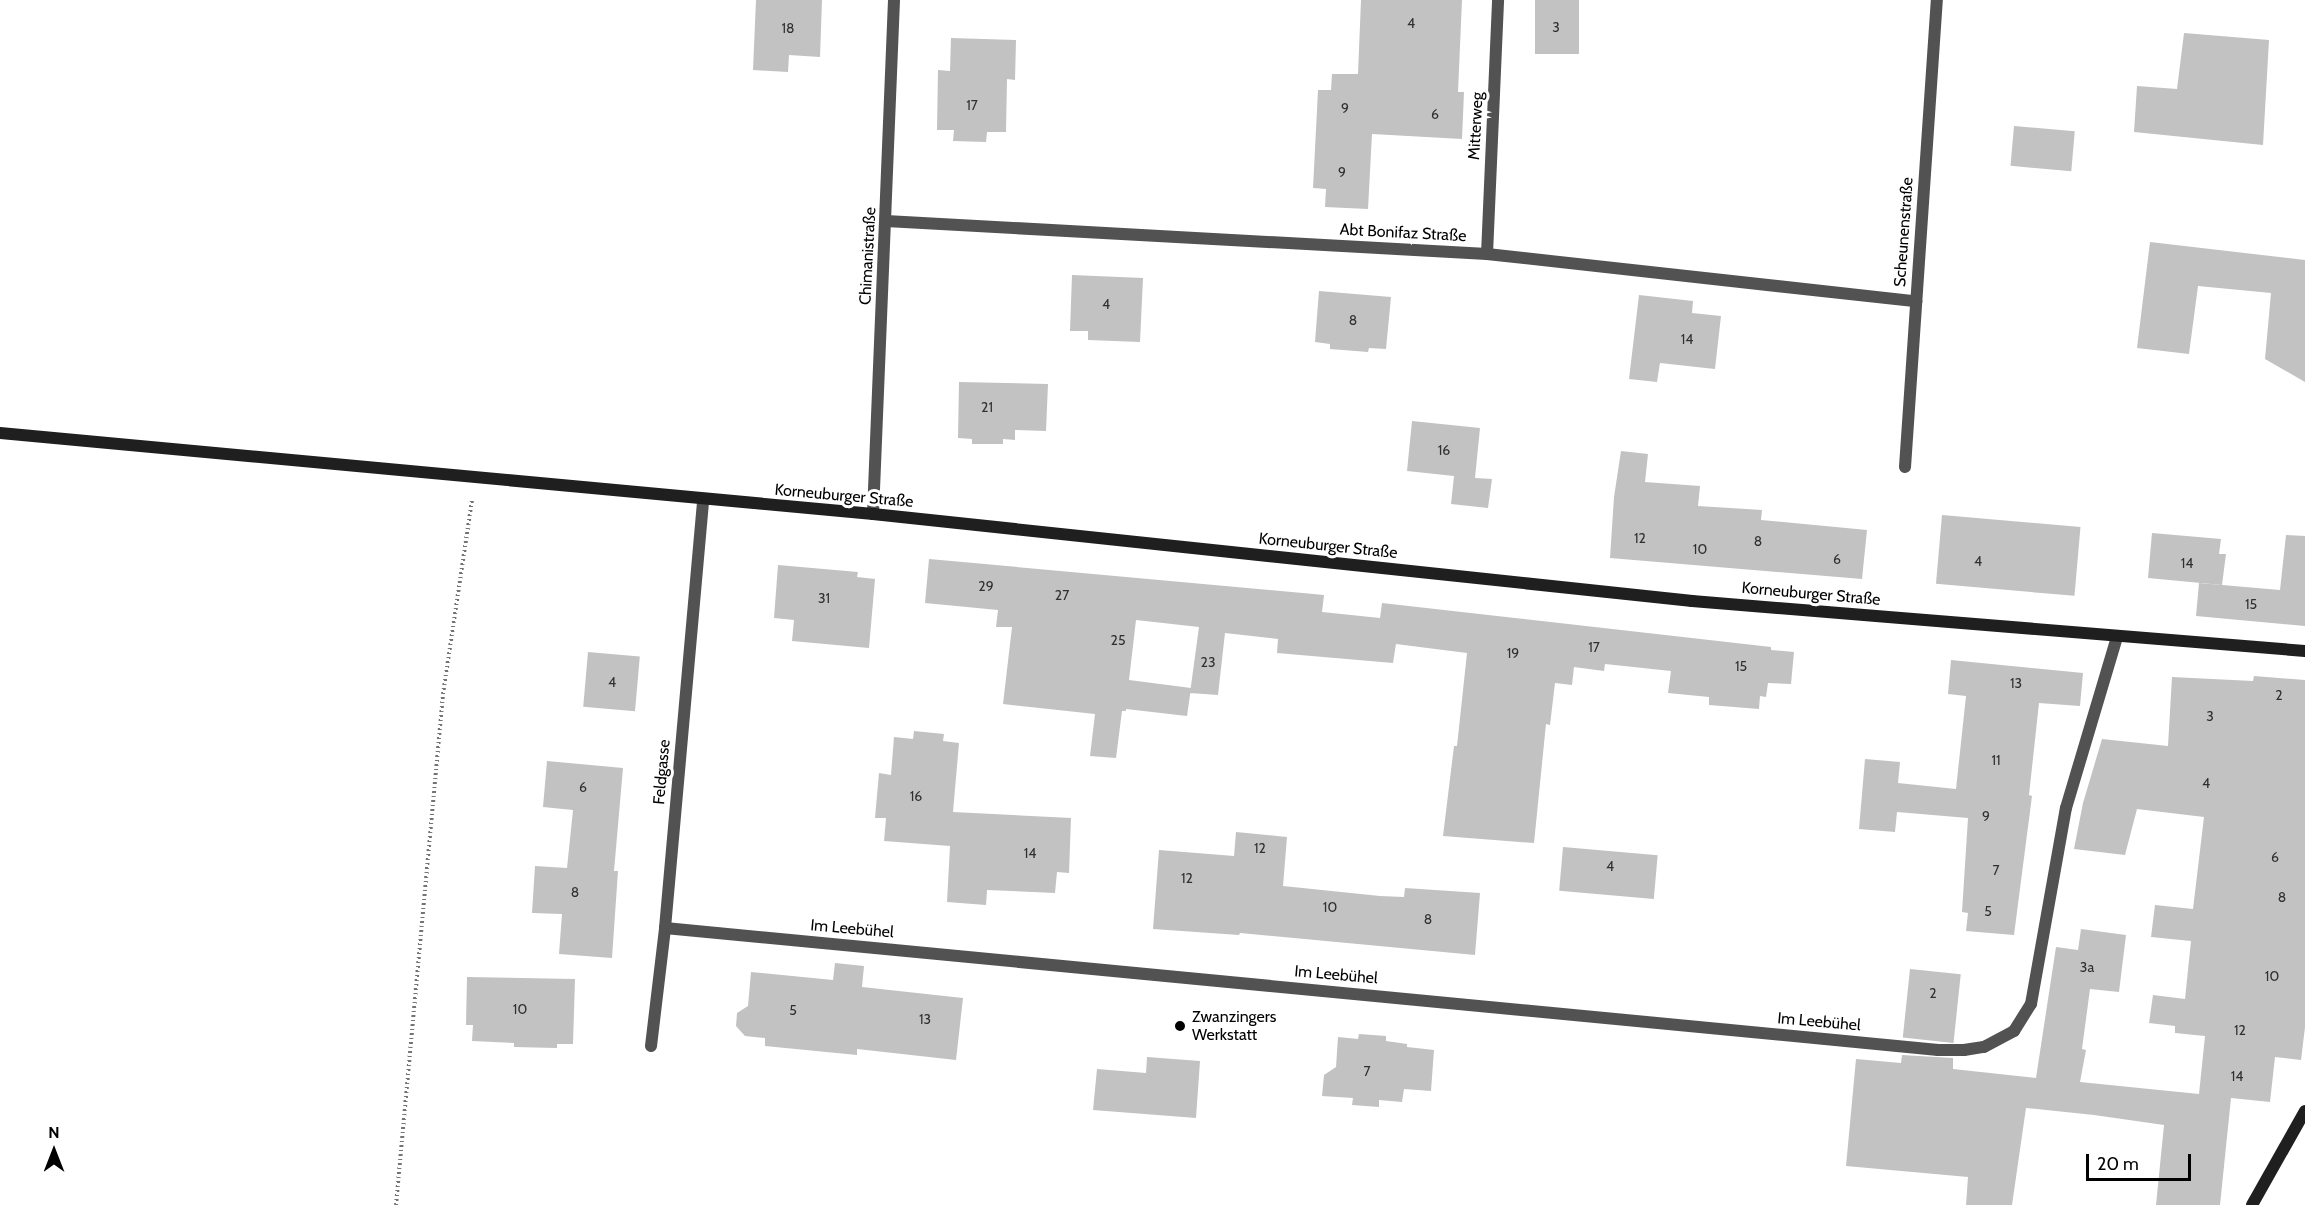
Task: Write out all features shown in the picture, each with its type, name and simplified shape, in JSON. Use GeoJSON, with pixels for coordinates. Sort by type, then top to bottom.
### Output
{"type":"FeatureCollection","features":[{"type":"Feature","properties":{"kind":"street","name":"Chimanistraße"},"geometry":{"type":"LineString","coordinates":[[873,514],[894,0]]}},
{"type":"Feature","properties":{"kind":"street","name":"Mitterweg"},"geometry":{"type":"LineString","coordinates":[[1487,254],[1498,0]]}},
{"type":"Feature","properties":{"kind":"street","name":"Scheunenstraße"},"geometry":{"type":"LineString","coordinates":[[1905,467],[1937,0]]}},
{"type":"Feature","properties":{"kind":"street","name":"Abt Bonifaz Straße"},"geometry":{"type":"LineString","coordinates":[[886,221],[1487,254],[1916,301]]}},
{"type":"Feature","properties":{"kind":"street","name":"Korneuburger Straße"},"geometry":{"type":"LineString","coordinates":[[0,432],[534,485],[873,514],[1692,600],[2305,651]]}},
{"type":"Feature","properties":{"kind":"street","name":"Feldgasse"},"geometry":{"type":"LineString","coordinates":[[651,1046],[665,928],[703,500]]}},
{"type":"Feature","properties":{"kind":"street","name":"Im Leebühel"},"geometry":{"type":"LineString","coordinates":[[665,928],[1938,1050],[1964,1050],[2002,1040],[2014,1031],[2031,1004],[2066,808],[2117,637]]}},
{"type":"Feature","properties":{"kind":"street"},"geometry":{"type":"LineString","coordinates":[[2252,1205],[2305,1111]]}},
{"type":"Feature","properties":{"kind":"path"},"geometry":{"type":"LineString","coordinates":[[396,1205],[443,694],[475,479]]}},
{"type":"Feature","properties":{"kind":"building"},"geometry":{"type":"Polygon","coordinates":[[[756,0],[822,0],[820,57],[789,55],[788,72],[753,70],[756,0]]]}},
{"type":"Feature","properties":{"kind":"building"},"geometry":{"type":"Polygon","coordinates":[[[1361,0],[1462,0],[1458,92],[1464,92],[1462,139],[1372,134],[1368,209],[1325,207],[1326,189],[1313,188],[1318,90],[1331,90],[1332,74],[1358,74],[1361,0]]]}},
{"type":"Feature","properties":{"kind":"building"},"geometry":{"type":"Polygon","coordinates":[[[1535,0],[1579,0],[1579,54],[1535,54],[1535,0]]]}},
{"type":"Feature","properties":{"kind":"building"},"geometry":{"type":"Polygon","coordinates":[[[2184,33],[2269,40],[2263,145],[2134,132],[2137,86],[2177,89],[2184,33]]]}},
{"type":"Feature","properties":{"kind":"building"},"geometry":{"type":"Polygon","coordinates":[[[951,38],[1016,40],[1015,80],[1007,79],[1006,132],[987,132],[986,142],[953,141],[954,130],[937,130],[938,70],[950,71],[951,38]]]}},
{"type":"Feature","properties":{"kind":"building"},"geometry":{"type":"Polygon","coordinates":[[[2014,126],[2075,131],[2071,171],[2011,166],[2014,126]]]}},
{"type":"Feature","properties":{"kind":"building"},"geometry":{"type":"Polygon","coordinates":[[[2150,242],[2305,260],[2305,382],[2265,359],[2271,293],[2198,286],[2189,354],[2137,348],[2150,242]]]}},
{"type":"Feature","properties":{"kind":"building"},"geometry":{"type":"Polygon","coordinates":[[[1072,275],[1143,278],[1140,342],[1088,340],[1088,331],[1070,331],[1072,275]]]}},
{"type":"Feature","properties":{"kind":"building"},"geometry":{"type":"Polygon","coordinates":[[[1319,291],[1391,297],[1386,349],[1369,348],[1368,352],[1330,349],[1330,344],[1315,342],[1319,291]]]}},
{"type":"Feature","properties":{"kind":"building"},"geometry":{"type":"Polygon","coordinates":[[[1639,295],[1693,301],[1692,313],[1721,316],[1715,369],[1660,363],[1657,382],[1629,379],[1639,295]]]}},
{"type":"Feature","properties":{"kind":"building"},"geometry":{"type":"Polygon","coordinates":[[[959,382],[1048,384],[1046,431],[1015,430],[1015,440],[1003,439],[1003,444],[972,444],[972,439],[958,438],[959,382]]]}},
{"type":"Feature","properties":{"kind":"building"},"geometry":{"type":"Polygon","coordinates":[[[1412,421],[1480,428],[1475,478],[1492,479],[1488,508],[1451,504],[1454,476],[1407,471],[1412,421]]]}},
{"type":"Feature","properties":{"kind":"building"},"geometry":{"type":"Polygon","coordinates":[[[1621,451],[1648,454],[1645,482],[1700,486],[1698,506],[1762,510],[1761,520],[1867,530],[1862,579],[1610,558],[1614,497],[1621,451]]]}},
{"type":"Feature","properties":{"kind":"building"},"geometry":{"type":"Polygon","coordinates":[[[1942,515],[2080,527],[2074,596],[1936,584],[1942,515]]]}},
{"type":"Feature","properties":{"kind":"building"},"geometry":{"type":"Polygon","coordinates":[[[2152,533],[2221,539],[2219,554],[2226,554],[2222,585],[2148,578],[2152,533]]]}},
{"type":"Feature","properties":{"kind":"building"},"geometry":{"type":"Polygon","coordinates":[[[2286,535],[2305,536],[2305,626],[2196,616],[2199,583],[2280,590],[2286,535]]]}},
{"type":"Feature","properties":{"kind":"building"},"geometry":{"type":"Polygon","coordinates":[[[929,559],[1324,595],[1322,612],[1380,618],[1382,603],[1771,647],[1771,650],[1794,652],[1791,684],[1768,683],[1766,697],[1760,696],[1759,709],[1709,705],[1709,697],[1668,693],[1671,671],[1605,664],[1604,671],[1574,667],[1572,685],[1555,683],[1550,725],[1546,724],[1534,843],[1443,836],[1454,746],[1457,746],[1467,653],[1396,644],[1393,663],[1277,653],[1278,639],[1225,633],[1218,695],[1190,693],[1187,716],[1126,709],[1122,711],[1116,758],[1090,756],[1095,714],[1003,704],[1012,627],[996,627],[998,610],[925,603],[929,559]],[[1136,620],[1129,680],[1191,688],[1199,627],[1136,620]]]}},
{"type":"Feature","properties":{"kind":"building"},"geometry":{"type":"Polygon","coordinates":[[[778,565],[858,572],[857,577],[875,579],[869,648],[792,641],[794,620],[774,618],[778,565]]]}},
{"type":"Feature","properties":{"kind":"building"},"geometry":{"type":"Polygon","coordinates":[[[588,652],[640,657],[635,711],[583,707],[588,652]]]}},
{"type":"Feature","properties":{"kind":"building"},"geometry":{"type":"Polygon","coordinates":[[[1951,660],[2083,673],[2080,706],[2039,703],[2029,795],[2032,796],[2014,935],[1966,931],[1968,913],[1962,912],[1968,818],[1897,812],[1895,832],[1859,829],[1865,759],[1900,762],[1898,783],[1956,789],[1966,696],[1948,694],[1951,660]]]}},
{"type":"Feature","properties":{"kind":"building"},"geometry":{"type":"Polygon","coordinates":[[[2254,676],[2305,680],[2305,1027],[2301,1060],[2275,1057],[2270,1102],[2231,1098],[2220,1205],[2156,1205],[2164,1125],[2094,1115],[2026,1108],[2012,1205],[1966,1205],[1968,1177],[1846,1166],[1856,1059],[1901,1063],[1902,1055],[1953,1058],[1953,1069],[2036,1078],[2056,947],[2078,950],[2081,929],[2126,935],[2119,992],[2090,989],[2082,1049],[2086,1050],[2080,1082],[2199,1094],[2205,1036],[2175,1033],[2175,1026],[2149,1023],[2153,995],[2185,999],[2191,941],[2151,937],[2155,905],[2193,909],[2204,817],[2137,809],[2125,855],[2074,849],[2083,803],[2102,739],[2168,746],[2172,677],[2253,681],[2254,676]]]}},
{"type":"Feature","properties":{"kind":"building"},"geometry":{"type":"Polygon","coordinates":[[[914,731],[944,734],[943,741],[959,743],[953,812],[1071,818],[1069,873],[1057,872],[1055,893],[987,890],[986,905],[947,902],[950,846],[884,841],[886,818],[875,818],[879,773],[891,775],[894,737],[913,739],[914,731]]]}},
{"type":"Feature","properties":{"kind":"building"},"geometry":{"type":"Polygon","coordinates":[[[547,761],[623,768],[614,871],[618,871],[612,958],[559,954],[562,914],[532,913],[535,866],[567,868],[573,810],[543,807],[547,761]]]}},
{"type":"Feature","properties":{"kind":"building"},"geometry":{"type":"Polygon","coordinates":[[[1236,832],[1287,837],[1283,886],[1404,897],[1405,888],[1480,893],[1475,955],[1240,933],[1239,935],[1153,929],[1159,850],[1234,856],[1236,832]]]}},
{"type":"Feature","properties":{"kind":"building"},"geometry":{"type":"Polygon","coordinates":[[[1563,847],[1658,855],[1654,899],[1559,891],[1563,847]]]}},
{"type":"Feature","properties":{"kind":"building"},"geometry":{"type":"Polygon","coordinates":[[[835,963],[864,966],[862,987],[963,998],[956,1060],[857,1049],[857,1055],[765,1046],[765,1038],[745,1036],[736,1026],[737,1013],[748,1006],[751,972],[833,980],[835,963]]]}},
{"type":"Feature","properties":{"kind":"building"},"geometry":{"type":"Polygon","coordinates":[[[1910,969],[1961,974],[1954,1043],[1903,1038],[1910,969]]]}},
{"type":"Feature","properties":{"kind":"building"},"geometry":{"type":"Polygon","coordinates":[[[467,977],[575,979],[573,1044],[557,1044],[557,1048],[514,1047],[514,1043],[472,1041],[473,1025],[466,1025],[467,977]]]}},
{"type":"Feature","properties":{"kind":"building"},"geometry":{"type":"Polygon","coordinates":[[[1359,1034],[1386,1036],[1386,1041],[1407,1044],[1407,1047],[1434,1050],[1431,1091],[1404,1089],[1402,1102],[1379,1100],[1379,1107],[1352,1105],[1353,1098],[1322,1096],[1324,1075],[1336,1067],[1338,1037],[1358,1039],[1359,1034]]]}},
{"type":"Feature","properties":{"kind":"building"},"geometry":{"type":"Polygon","coordinates":[[[1147,1057],[1200,1061],[1196,1118],[1093,1110],[1097,1069],[1146,1073],[1147,1057]]]}},
{"type":"Feature","properties":{"kind":"place","name":"Zwanzingers Werkstatt"},"geometry":{"type":"Point","coordinates":[1180,1026]}}]}
